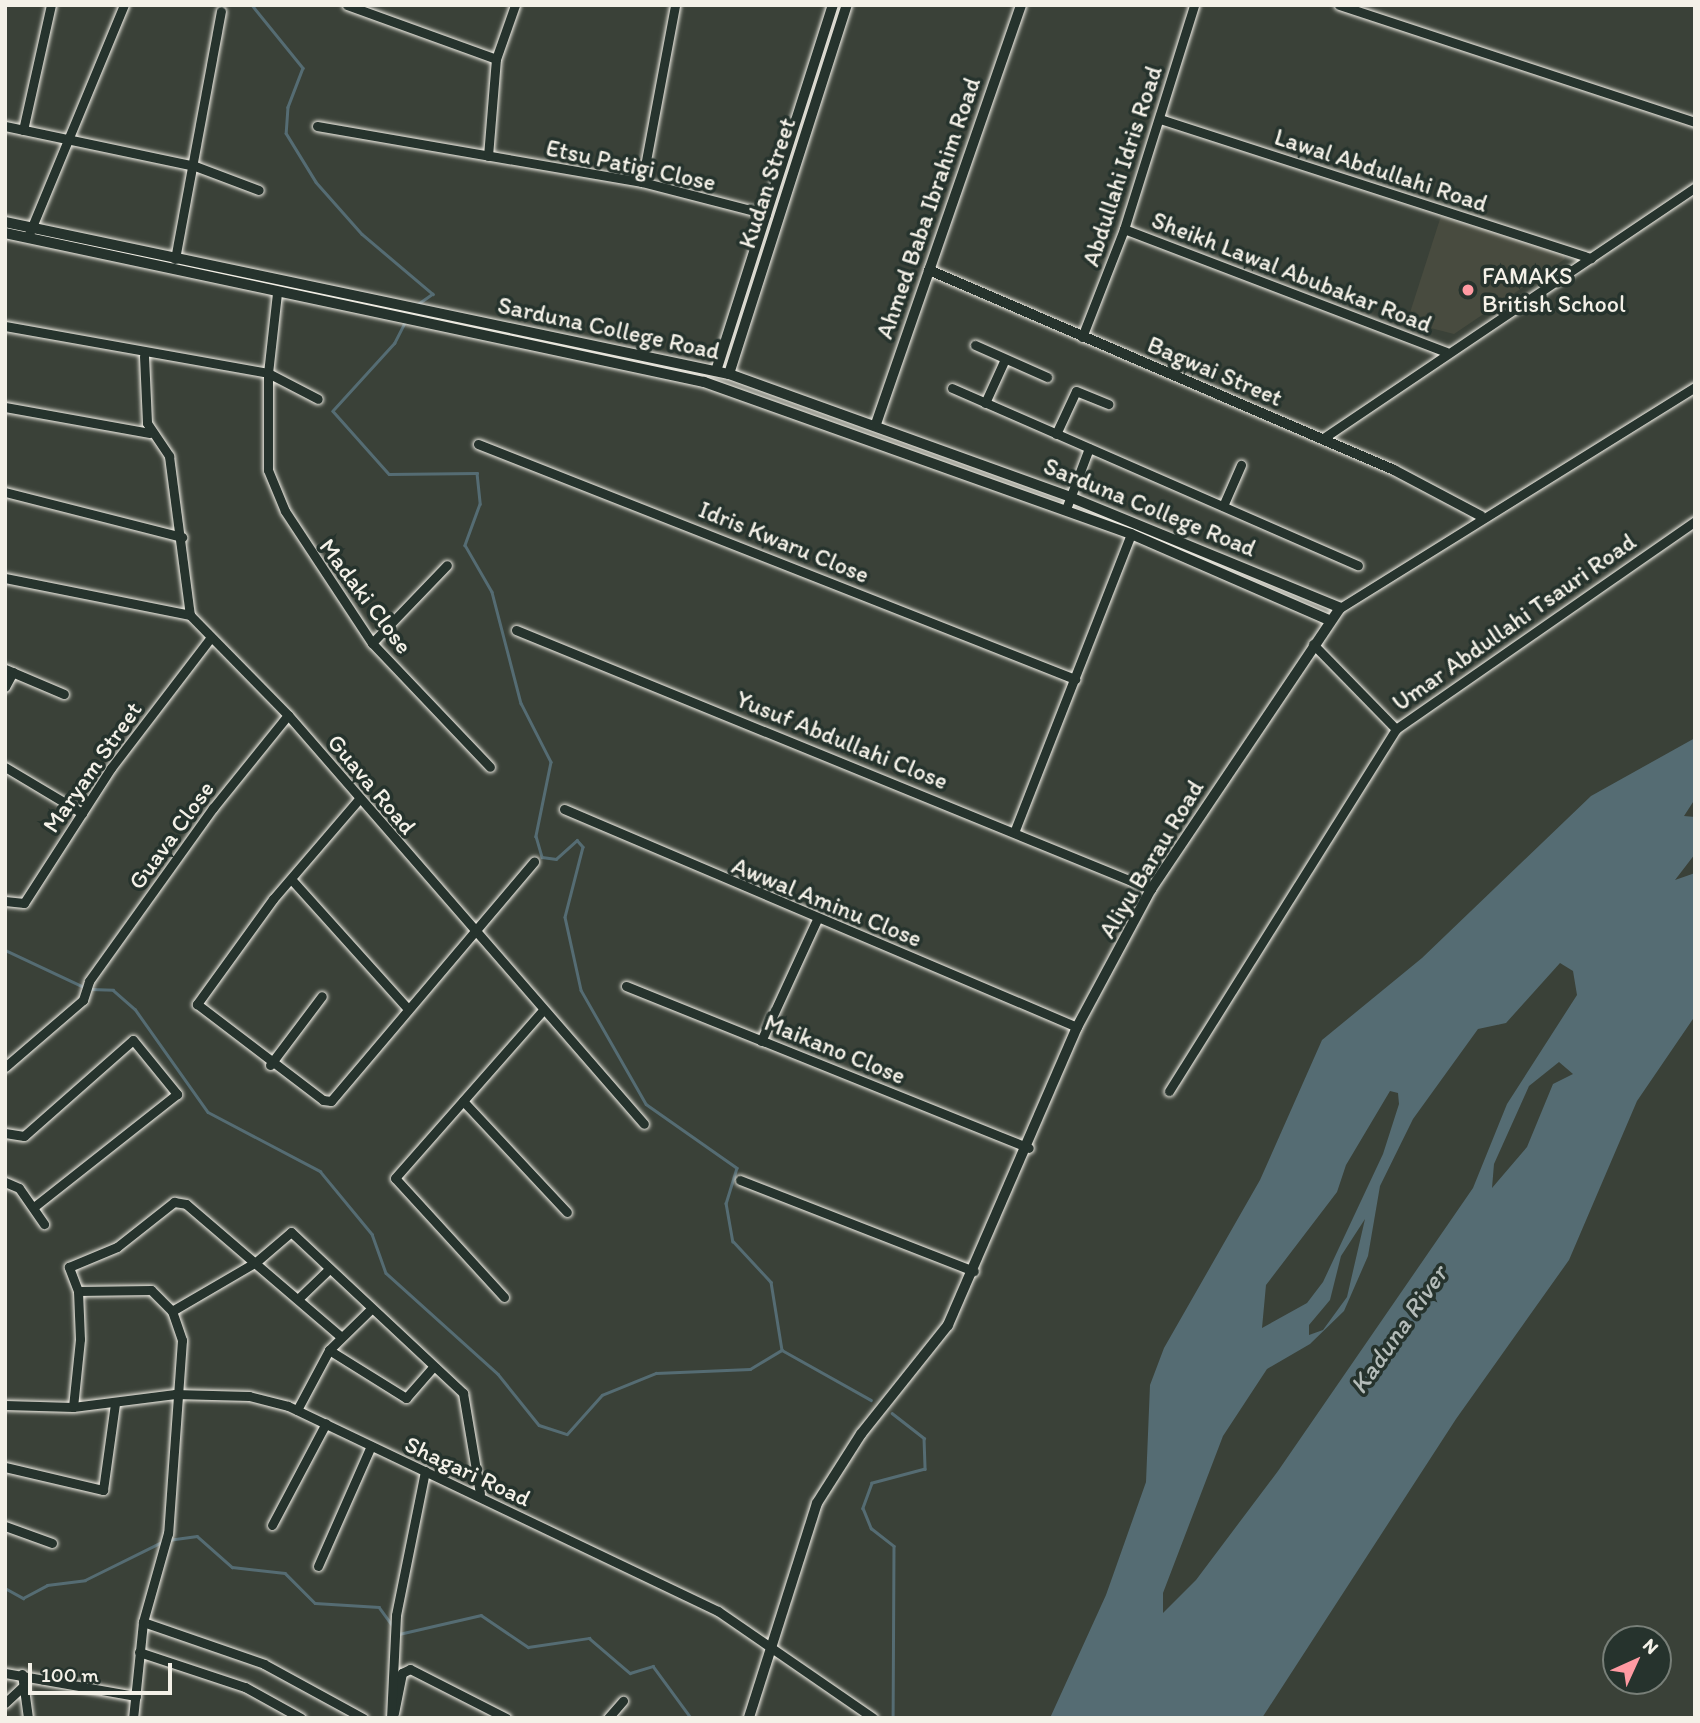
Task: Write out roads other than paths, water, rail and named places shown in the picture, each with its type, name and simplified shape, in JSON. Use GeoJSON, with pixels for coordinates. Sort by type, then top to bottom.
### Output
{"type":"FeatureCollection","features":[{"type":"Feature","properties":{"kind":"street"},"geometry":{"type":"LineString","coordinates":[[23,130],[51,5]]}},
{"type":"Feature","properties":{"kind":"street"},"geometry":{"type":"LineString","coordinates":[[29,234],[124,5]]}},
{"type":"Feature","properties":{"kind":"street"},"geometry":{"type":"LineString","coordinates":[[346,5],[496,59]]}},
{"type":"Feature","properties":{"kind":"street"},"geometry":{"type":"LineString","coordinates":[[488,156],[496,59],[515,5]]}},
{"type":"Feature","properties":{"kind":"street"},"geometry":{"type":"LineString","coordinates":[[642,182],[675,5]]}},
{"type":"Feature","properties":{"kind":"street"},"geometry":{"type":"LineString","coordinates":[[716,371],[833,5]]}},
{"type":"Feature","properties":{"kind":"street","name":"Kudan Street"},"geometry":{"type":"LineString","coordinates":[[729,374],[846,5]]}},
{"type":"Feature","properties":{"kind":"street","name":"Ahmed Baba Ibrahim Road"},"geometry":{"type":"LineString","coordinates":[[876,424],[1021,5]]}},
{"type":"Feature","properties":{"kind":"street","name":"Abdullahi Idris Road"},"geometry":{"type":"LineString","coordinates":[[1082,337],[1124,229],[1194,5]]}},
{"type":"Feature","properties":{"kind":"street"},"geometry":{"type":"LineString","coordinates":[[1339,5],[1695,122]]}},
{"type":"Feature","properties":{"kind":"street"},"geometry":{"type":"LineString","coordinates":[[174,259],[195,166],[221,11]]}},
{"type":"Feature","properties":{"kind":"street","name":"Lawal Abdullahi Road"},"geometry":{"type":"LineString","coordinates":[[1160,120],[1591,258]]}},
{"type":"Feature","properties":{"kind":"street"},"geometry":{"type":"LineString","coordinates":[[5,126],[195,166],[259,190]]}},
{"type":"Feature","properties":{"kind":"street","name":"Etsu Patigi Close"},"geometry":{"type":"LineString","coordinates":[[317,126],[642,182],[766,214]]}},
{"type":"Feature","properties":{"kind":"street"},"geometry":{"type":"LineString","coordinates":[[1322,439],[1446,352],[1695,187]]}},
{"type":"Feature","properties":{"kind":"street","name":"Sarduna College Road"},"geometry":{"type":"LineString","coordinates":[[5,222],[29,234],[277,293],[729,374],[876,424],[1070,496],[1340,608]]}},
{"type":"Feature","properties":{"kind":"street","name":"Sheikh Lawal Abubakar Road"},"geometry":{"type":"LineString","coordinates":[[1124,229],[1446,352]]}},
{"type":"Feature","properties":{"kind":"street","name":"Sarduna College Road"},"geometry":{"type":"LineString","coordinates":[[5,233],[29,234],[174,259],[395,313]]}},
{"type":"Feature","properties":{"kind":"street","name":"Bagwai Street"},"geometry":{"type":"LineString","coordinates":[[929,270],[1322,439],[1481,516]]}},
{"type":"Feature","properties":{"kind":"street","name":"Madaki Close"},"geometry":{"type":"LineString","coordinates":[[277,293],[268,373],[268,470],[307,552],[372,643],[490,767]]}},
{"type":"Feature","properties":{"kind":"street","name":"Sarduna College Road"},"geometry":{"type":"LineString","coordinates":[[413,316],[651,366],[1066,509],[1131,534],[1329,620]]}},
{"type":"Feature","properties":{"kind":"street"},"geometry":{"type":"LineString","coordinates":[[5,326],[144,356],[268,373],[318,398]]}},
{"type":"Feature","properties":{"kind":"street"},"geometry":{"type":"LineString","coordinates":[[975,345],[1046,377]]}},
{"type":"Feature","properties":{"kind":"street"},"geometry":{"type":"LineString","coordinates":[[5,578],[190,615],[182,537],[169,456],[150,433],[144,356]]}},
{"type":"Feature","properties":{"kind":"street"},"geometry":{"type":"LineString","coordinates":[[985,403],[1005,359]]}},
{"type":"Feature","properties":{"kind":"street"},"geometry":{"type":"LineString","coordinates":[[1340,608],[1481,516],[1695,387]]}},
{"type":"Feature","properties":{"kind":"street"},"geometry":{"type":"LineString","coordinates":[[952,388],[1358,565]]}},
{"type":"Feature","properties":{"kind":"street"},"geometry":{"type":"LineString","coordinates":[[1056,434],[1076,391],[1109,404]]}},
{"type":"Feature","properties":{"kind":"street"},"geometry":{"type":"LineString","coordinates":[[5,407],[150,433]]}},
{"type":"Feature","properties":{"kind":"street","name":"Idris Kwaru Close"},"geometry":{"type":"LineString","coordinates":[[478,444],[1075,678]]}},
{"type":"Feature","properties":{"kind":"street"},"geometry":{"type":"LineString","coordinates":[[1066,509],[1089,448]]}},
{"type":"Feature","properties":{"kind":"street"},"geometry":{"type":"LineString","coordinates":[[1223,506],[1241,465]]}},
{"type":"Feature","properties":{"kind":"street"},"geometry":{"type":"LineString","coordinates":[[5,492],[182,537]]}},
{"type":"Feature","properties":{"kind":"street","name":"Umar Abdullahi Tsauri Road"},"geometry":{"type":"LineString","coordinates":[[1170,1091],[1301,873],[1396,729],[1695,521]]}},
{"type":"Feature","properties":{"kind":"street"},"geometry":{"type":"LineString","coordinates":[[1016,830],[1131,534]]}},
{"type":"Feature","properties":{"kind":"street"},"geometry":{"type":"LineString","coordinates":[[372,643],[447,565]]}},
{"type":"Feature","properties":{"kind":"street","name":"Aliyu Barau Road"},"geometry":{"type":"LineString","coordinates":[[749,1718],[769,1646],[817,1503],[861,1434],[948,1325],[1029,1149],[1077,1027],[1151,889],[1329,620],[1340,608]]}},
{"type":"Feature","properties":{"kind":"street","name":"Guava Road"},"geometry":{"type":"LineString","coordinates":[[190,615],[209,640],[288,715],[474,933],[644,1124]]}},
{"type":"Feature","properties":{"kind":"street","name":"Yusuf Abdullahi Close"},"geometry":{"type":"LineString","coordinates":[[516,630],[1016,830],[1151,889]]}},
{"type":"Feature","properties":{"kind":"street","name":"Maryam Street"},"geometry":{"type":"LineString","coordinates":[[5,901],[24,903],[82,813],[209,640]]}},
{"type":"Feature","properties":{"kind":"street"},"geometry":{"type":"LineString","coordinates":[[1313,644],[1396,729]]}},
{"type":"Feature","properties":{"kind":"street"},"geometry":{"type":"LineString","coordinates":[[5,687],[9,670],[64,694]]}},
{"type":"Feature","properties":{"kind":"street","name":"Guava Close"},"geometry":{"type":"LineString","coordinates":[[5,1067],[83,1000],[89,981],[288,715]]}},
{"type":"Feature","properties":{"kind":"street"},"geometry":{"type":"LineString","coordinates":[[5,767],[82,813]]}},
{"type":"Feature","properties":{"kind":"street"},"geometry":{"type":"LineString","coordinates":[[359,799],[291,878],[197,1004],[270,1065],[331,1101],[534,862]]}},
{"type":"Feature","properties":{"kind":"street","name":"Awwal Aminu Close"},"geometry":{"type":"LineString","coordinates":[[564,809],[817,919],[1077,1027]]}},
{"type":"Feature","properties":{"kind":"street"},"geometry":{"type":"LineString","coordinates":[[291,878],[408,1009]]}},
{"type":"Feature","properties":{"kind":"street"},"geometry":{"type":"LineString","coordinates":[[761,1041],[817,919]]}},
{"type":"Feature","properties":{"kind":"street","name":"Maikano Close"},"geometry":{"type":"LineString","coordinates":[[626,986],[1029,1149]]}},
{"type":"Feature","properties":{"kind":"street"},"geometry":{"type":"LineString","coordinates":[[270,1065],[322,996]]}},
{"type":"Feature","properties":{"kind":"street"},"geometry":{"type":"LineString","coordinates":[[504,1297],[395,1178],[542,1011]]}},
{"type":"Feature","properties":{"kind":"street"},"geometry":{"type":"LineString","coordinates":[[5,1133],[24,1136],[133,1040],[177,1094],[34,1207]]}},
{"type":"Feature","properties":{"kind":"street"},"geometry":{"type":"LineString","coordinates":[[463,1101],[567,1212]]}},
{"type":"Feature","properties":{"kind":"street"},"geometry":{"type":"LineString","coordinates":[[740,1180],[974,1271]]}},
{"type":"Feature","properties":{"kind":"street"},"geometry":{"type":"LineString","coordinates":[[5,1182],[34,1207],[44,1223]]}},
{"type":"Feature","properties":{"kind":"street"},"geometry":{"type":"LineString","coordinates":[[73,1406],[78,1291],[69,1267],[117,1247],[181,1201],[300,1297],[341,1336]]}},
{"type":"Feature","properties":{"kind":"street"},"geometry":{"type":"LineString","coordinates":[[172,1311],[256,1262],[291,1232],[328,1270],[463,1393],[480,1494]]}},
{"type":"Feature","properties":{"kind":"street"},"geometry":{"type":"LineString","coordinates":[[300,1297],[328,1270]]}},
{"type":"Feature","properties":{"kind":"street"},"geometry":{"type":"LineString","coordinates":[[78,1291],[143,1288],[172,1311],[182,1340],[175,1394],[168,1534],[143,1622],[133,1718]]}},
{"type":"Feature","properties":{"kind":"street"},"geometry":{"type":"LineString","coordinates":[[297,1410],[329,1350],[370,1309]]}},
{"type":"Feature","properties":{"kind":"street"},"geometry":{"type":"LineString","coordinates":[[329,1350],[406,1398],[433,1367]]}},
{"type":"Feature","properties":{"kind":"street","name":"Shagari Road"},"geometry":{"type":"LineString","coordinates":[[5,1405],[73,1406],[175,1394],[249,1396],[297,1410],[480,1494],[718,1611],[873,1718]]}},
{"type":"Feature","properties":{"kind":"street"},"geometry":{"type":"LineString","coordinates":[[5,1467],[103,1490],[115,1403]]}},
{"type":"Feature","properties":{"kind":"street"},"geometry":{"type":"LineString","coordinates":[[272,1525],[326,1423]]}},
{"type":"Feature","properties":{"kind":"street"},"geometry":{"type":"LineString","coordinates":[[318,1566],[371,1446]]}},
{"type":"Feature","properties":{"kind":"street"},"geometry":{"type":"LineString","coordinates":[[392,1718],[388,1683],[425,1471]]}},
{"type":"Feature","properties":{"kind":"street"},"geometry":{"type":"LineString","coordinates":[[5,1526],[52,1543]]}},
{"type":"Feature","properties":{"kind":"street"},"geometry":{"type":"LineString","coordinates":[[143,1622],[264,1664],[363,1718]]}},
{"type":"Feature","properties":{"kind":"street"},"geometry":{"type":"LineString","coordinates":[[139,1652],[245,1687],[301,1718]]}},
{"type":"Feature","properties":{"kind":"street"},"geometry":{"type":"LineString","coordinates":[[392,1718],[402,1672],[410,1669],[506,1718]]}},
{"type":"Feature","properties":{"kind":"street"},"geometry":{"type":"LineString","coordinates":[[5,1673],[136,1696]]}},
{"type":"Feature","properties":{"kind":"street"},"geometry":{"type":"LineString","coordinates":[[22,1674],[28,1718]]}},
{"type":"Feature","properties":{"kind":"street"},"geometry":{"type":"LineString","coordinates":[[5,1703],[23,1686]]}},
{"type":"Feature","properties":{"kind":"street"},"geometry":{"type":"LineString","coordinates":[[608,1718],[623,1701]]}},
{"type":"Feature","properties":{"kind":"water","name":"Kaduna River"},"geometry":{"type":"Polygon","coordinates":[[[1695,738],[1695,799],[1684,816],[1695,817],[1695,854],[1675,880],[1695,873],[1695,1016],[1637,1101],[1569,1260],[1456,1419],[1262,1718],[1050,1718],[1106,1595],[1146,1482],[1150,1385],[1164,1348],[1260,1180],[1322,1040],[1422,958],[1591,796],[1695,738]],[[1560,963],[1506,1023],[1478,1029],[1413,1119],[1380,1186],[1368,1256],[1344,1311],[1310,1344],[1267,1369],[1223,1436],[1163,1593],[1163,1613],[1196,1580],[1278,1471],[1473,1188],[1507,1104],[1577,995],[1573,971],[1560,963]],[[1559,1062],[1529,1086],[1494,1164],[1492,1188],[1527,1147],[1553,1084],[1573,1074],[1559,1062]],[[1390,1091],[1346,1165],[1337,1192],[1266,1285],[1262,1328],[1307,1303],[1323,1282],[1383,1154],[1399,1104],[1398,1093],[1390,1091]],[[1365,1219],[1341,1256],[1330,1300],[1309,1325],[1309,1335],[1323,1330],[1347,1297],[1365,1219]],[[1397,1325],[1379,1360],[1381,1366],[1400,1346],[1397,1325]]]}},
{"type":"Feature","properties":{"kind":"waterway"},"geometry":{"type":"LineString","coordinates":[[252,5],[303,68],[288,107],[286,133],[316,182],[362,234],[433,294],[417,305]]}},
{"type":"Feature","properties":{"kind":"waterway"},"geometry":{"type":"LineString","coordinates":[[406,321],[395,343],[333,411],[389,474],[477,473],[480,504],[465,545],[492,592],[521,703],[551,762],[536,836],[542,857],[556,859],[577,840],[583,847],[565,917],[581,990],[646,1104],[737,1168],[726,1203],[733,1241],[771,1282],[782,1350],[871,1400]]}},
{"type":"Feature","properties":{"kind":"waterway"},"geometry":{"type":"LineString","coordinates":[[5,950],[84,987]]}},
{"type":"Feature","properties":{"kind":"waterway"},"geometry":{"type":"LineString","coordinates":[[90,989],[113,990],[135,1009],[208,1112],[320,1171],[372,1234],[386,1273],[498,1374],[539,1425],[567,1434],[602,1395],[656,1373],[750,1369],[782,1350]]}},
{"type":"Feature","properties":{"kind":"waterway"},"geometry":{"type":"LineString","coordinates":[[892,1413],[924,1438],[925,1469],[872,1483],[863,1508],[871,1528],[894,1546],[893,1718]]}},
{"type":"Feature","properties":{"kind":"waterway"},"geometry":{"type":"LineString","coordinates":[[168,1540],[197,1536],[232,1567],[285,1573],[315,1603],[379,1607],[393,1626]]}},
{"type":"Feature","properties":{"kind":"waterway"},"geometry":{"type":"LineString","coordinates":[[5,1588],[23,1598],[47,1585],[85,1580],[162,1542]]}},
{"type":"Feature","properties":{"kind":"waterway"},"geometry":{"type":"LineString","coordinates":[[399,1634],[481,1615],[528,1647],[589,1638],[630,1673],[653,1666],[691,1718]]}},
{"type":"Feature","properties":{"kind":"place","name":"FAMAKS British School"},"geometry":{"type":"Point","coordinates":[1468,290]}}]}
